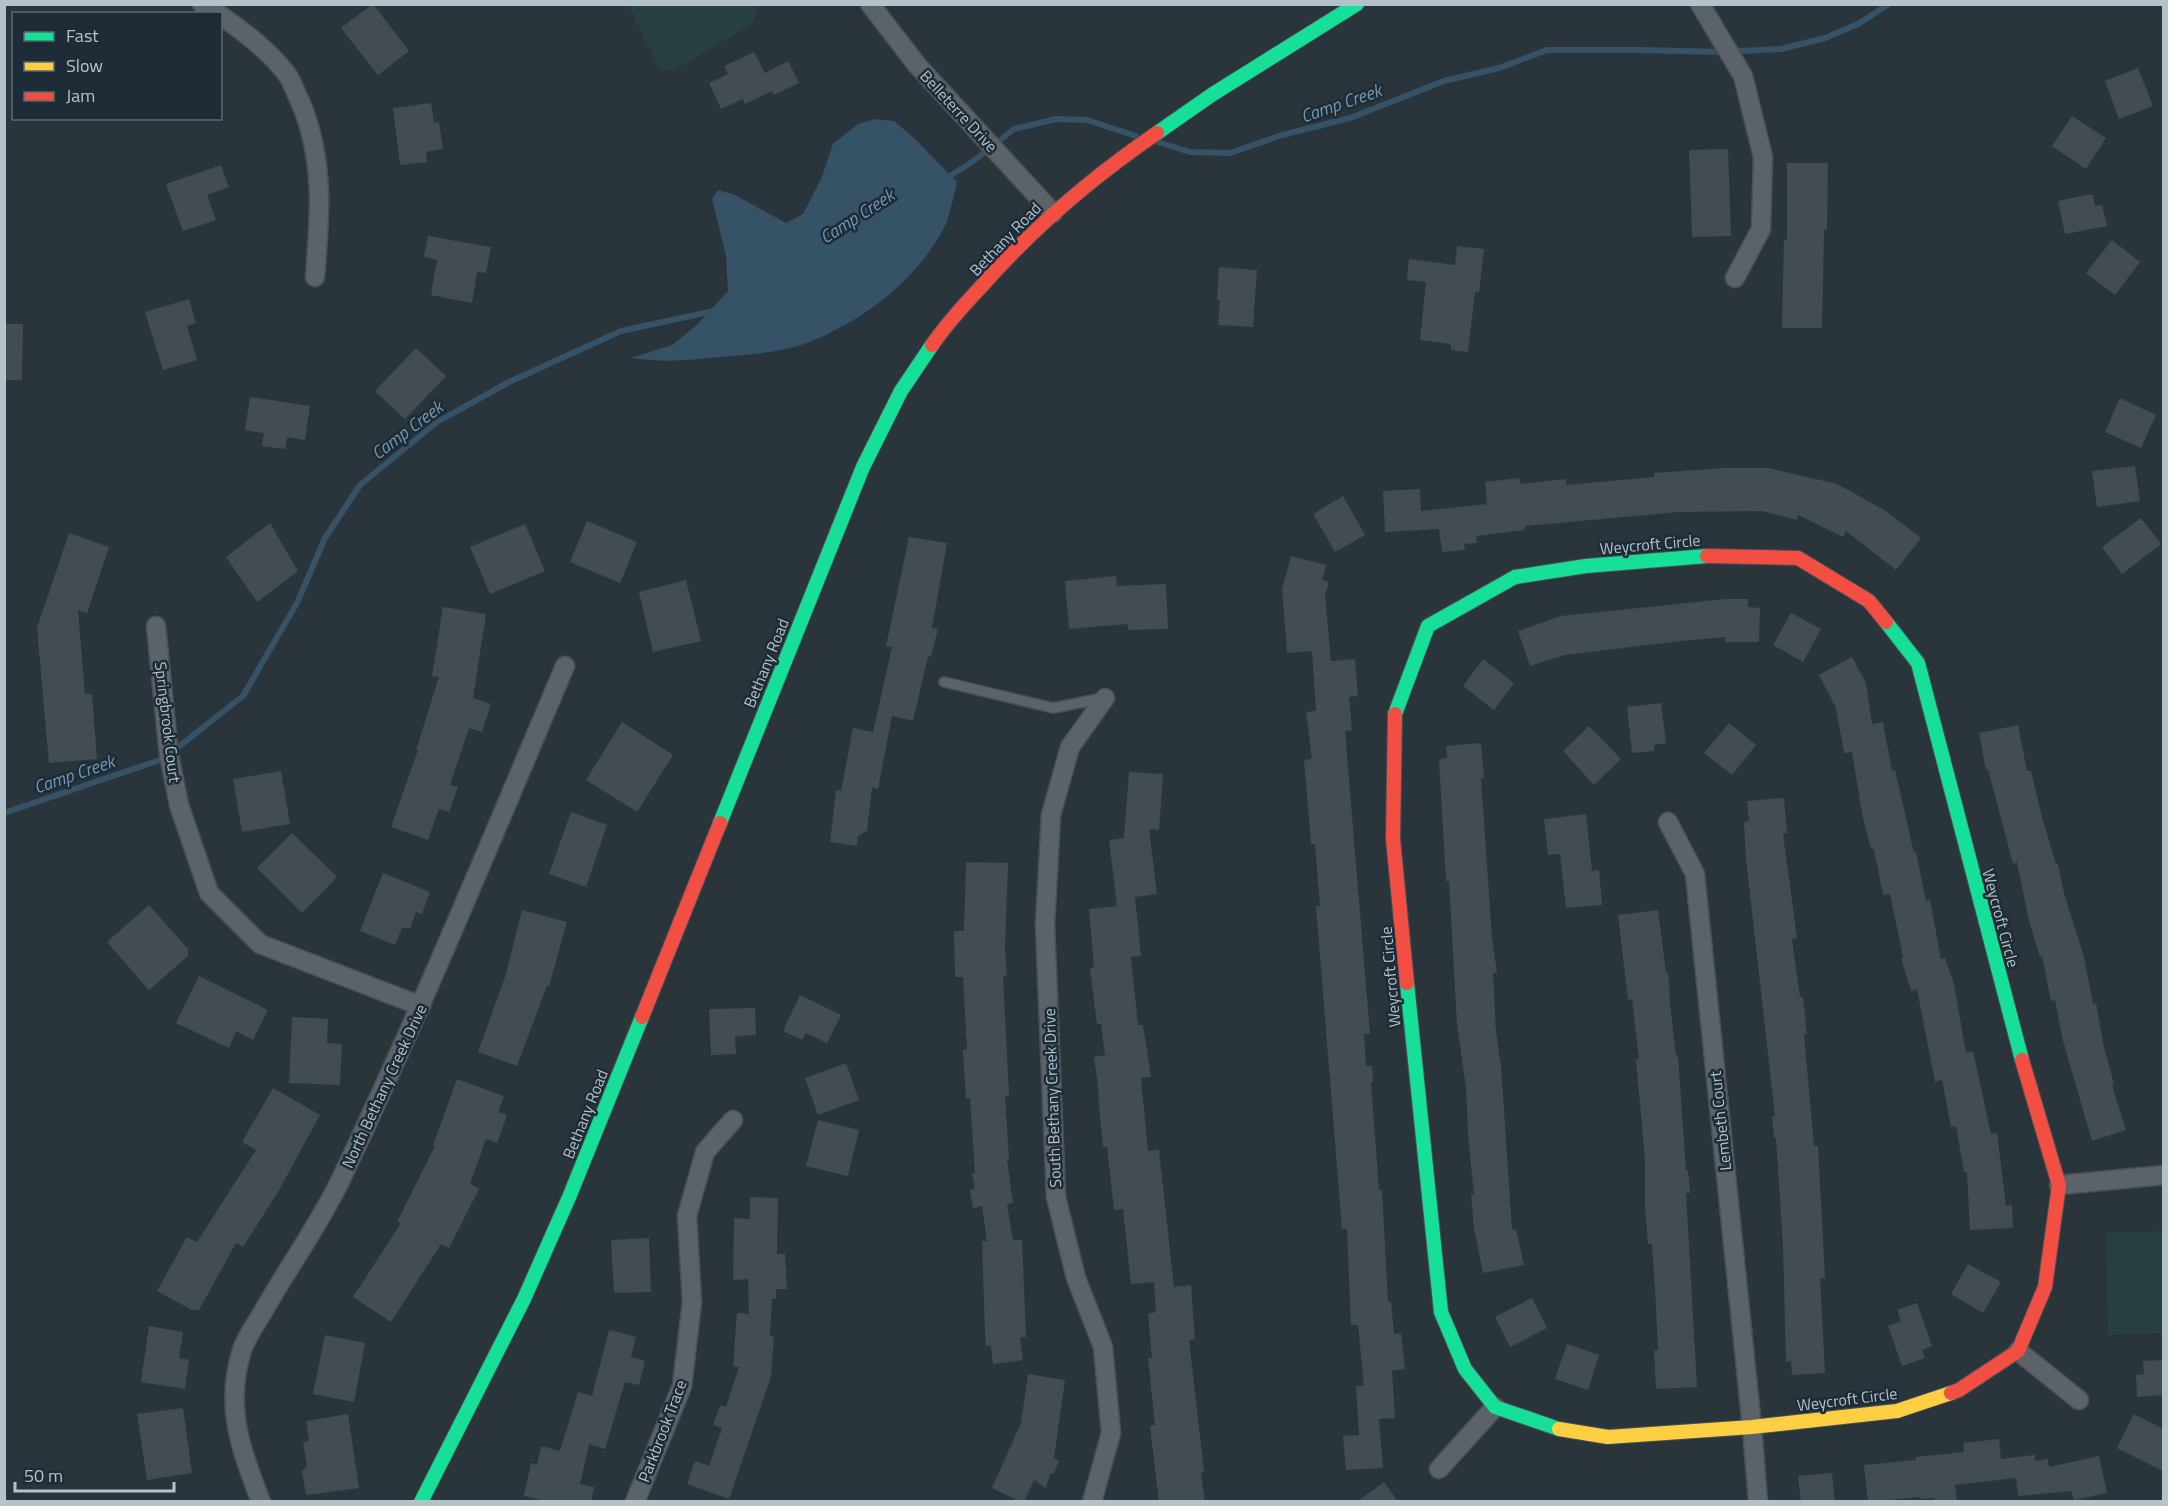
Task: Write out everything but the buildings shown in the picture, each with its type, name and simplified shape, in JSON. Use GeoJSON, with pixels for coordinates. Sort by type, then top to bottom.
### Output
{"type":"FeatureCollection","features":[{"type":"Feature","properties":{"kind":"street"},"geometry":{"type":"LineString","coordinates":[[202,4],[216,12]]}},
{"type":"Feature","properties":{"kind":"street","name":"Belleterre Drive"},"geometry":{"type":"LineString","coordinates":[[870,4],[917,65],[1053,213]]}},
{"type":"Feature","properties":{"kind":"street","name":"Bethany Road"},"geometry":{"type":"LineString","coordinates":[[421,1502],[524,1299],[570,1195],[863,467],[902,391],[944,328],[1007,257],[1053,213],[1108,166],[1213,94],[1357,4]]}},
{"type":"Feature","properties":{"kind":"street"},"geometry":{"type":"LineString","coordinates":[[1700,4],[1743,76],[1762,157],[1761,229],[1735,278]]}},
{"type":"Feature","properties":{"kind":"street"},"geometry":{"type":"LineString","coordinates":[[222,16],[266,51],[287,74],[306,116],[315,146],[319,177],[320,209],[315,277]]}},
{"type":"Feature","properties":{"kind":"street","name":"Weycroft Circle"},"geometry":{"type":"LineString","coordinates":[[1707,556],[1798,558],[1869,601],[1918,663],[2016,1038],[2059,1185],[2045,1287],[2018,1351],[1959,1390],[1897,1411],[1752,1427],[1608,1437],[1555,1428],[1495,1407],[1466,1369],[1441,1312],[1422,1144],[1394,839],[1394,716],[1428,626],[1515,577],[1586,566],[1707,556]]}},
{"type":"Feature","properties":{"kind":"street","name":"Springbrook Court"},"geometry":{"type":"LineString","coordinates":[[156,626],[169,755],[179,805],[209,893],[260,944],[421,1006]]}},
{"type":"Feature","properties":{"kind":"street","name":"North Bethany Creek Drive"},"geometry":{"type":"LineString","coordinates":[[261,1502],[239,1442],[234,1411],[235,1379],[242,1348],[331,1199],[421,1006],[565,666]]}},
{"type":"Feature","properties":{"kind":"street","name":"South Bethany Creek Drive"},"geometry":{"type":"LineString","coordinates":[[1092,1502],[1111,1433],[1103,1347],[1076,1278],[1056,1197],[1046,924],[1051,815],[1070,747],[1105,698]]}},
{"type":"Feature","properties":{"kind":"street","name":"Lembeth Court"},"geometry":{"type":"LineString","coordinates":[[1668,822],[1695,874],[1758,1502]]}},
{"type":"Feature","properties":{"kind":"street","name":"Parkbrook Trace"},"geometry":{"type":"LineString","coordinates":[[635,1502],[682,1386],[692,1302],[687,1216],[705,1152],[733,1120]]}},
{"type":"Feature","properties":{"kind":"street"},"geometry":{"type":"LineString","coordinates":[[2059,1185],[2163,1175]]}},
{"type":"Feature","properties":{"kind":"street"},"geometry":{"type":"LineString","coordinates":[[2018,1351],[2079,1400]]}},
{"type":"Feature","properties":{"kind":"street"},"geometry":{"type":"LineString","coordinates":[[1439,1469],[1495,1407]]}},
{"type":"Feature","properties":{"kind":"lane"},"geometry":{"type":"LineString","coordinates":[[944,682],[1053,708],[1105,698]]}},
{"type":"Feature","properties":{"kind":"green space"},"geometry":{"type":"Polygon","coordinates":[[[628,5],[755,5],[757,9],[752,24],[673,71],[659,68],[628,5]]]}},
{"type":"Feature","properties":{"kind":"green space"},"geometry":{"type":"Polygon","coordinates":[[[2163,1231],[2163,1333],[2108,1335],[2105,1233],[2163,1231]]]}},
{"type":"Feature","properties":{"kind":"water"},"geometry":{"type":"Polygon","coordinates":[[[876,119],[894,121],[957,182],[945,226],[919,265],[903,282],[866,312],[846,324],[826,335],[794,347],[763,353],[688,360],[631,358],[672,345],[697,325],[728,291],[726,256],[712,199],[718,190],[735,195],[786,223],[803,214],[822,177],[833,144],[858,124],[876,119]]]}},
{"type":"Feature","properties":{"kind":"waterway","name":"Camp Creek"},"geometry":{"type":"LineString","coordinates":[[1158,142],[1190,152],[1230,153],[1282,135],[1350,118],[1444,81],[1499,68],[1547,50],[1722,52],[1781,49],[1825,38],[1858,24],[1889,4]]}},
{"type":"Feature","properties":{"kind":"waterway","name":"Camp Creek"},"geometry":{"type":"LineString","coordinates":[[945,179],[972,162],[1014,129],[1056,119],[1087,120],[1136,136]]}},
{"type":"Feature","properties":{"kind":"waterway","name":"Camp Creek"},"geometry":{"type":"LineString","coordinates":[[4,813],[163,759],[243,696],[298,601],[325,538],[360,485],[437,422],[509,382],[621,331],[714,311]]}},
{"type":"Feature","properties":{"kind":"traffic: fast"},"geometry":{"type":"LineString","coordinates":[[1157,133],[1213,94],[1357,4]]}},
{"type":"Feature","properties":{"kind":"traffic: fast"},"geometry":{"type":"LineString","coordinates":[[720,823],[863,467],[901,391],[932,345]]}},
{"type":"Feature","properties":{"kind":"traffic: fast"},"geometry":{"type":"LineString","coordinates":[[1395,714],[1428,626],[1515,577],[1586,566],[1707,556]]}},
{"type":"Feature","properties":{"kind":"traffic: fast"},"geometry":{"type":"LineString","coordinates":[[1886,622],[1918,663],[2022,1060]]}},
{"type":"Feature","properties":{"kind":"traffic: fast"},"geometry":{"type":"LineString","coordinates":[[1407,983],[1441,1312],[1465,1369],[1495,1407],[1559,1429]]}},
{"type":"Feature","properties":{"kind":"traffic: fast"},"geometry":{"type":"LineString","coordinates":[[421,1502],[524,1299],[570,1195],[642,1017]]}},
{"type":"Feature","properties":{"kind":"traffic: slow"},"geometry":{"type":"LineString","coordinates":[[1559,1429],[1608,1437],[1752,1427],[1897,1411],[1951,1393]]}},
{"type":"Feature","properties":{"kind":"traffic: jam"},"geometry":{"type":"LineString","coordinates":[[932,345],[966,303],[1041,225],[1086,186],[1157,133]]}},
{"type":"Feature","properties":{"kind":"traffic: jam"},"geometry":{"type":"LineString","coordinates":[[1707,556],[1798,558],[1869,601],[1886,622]]}},
{"type":"Feature","properties":{"kind":"traffic: jam"},"geometry":{"type":"LineString","coordinates":[[1395,714],[1393,839],[1407,983]]}},
{"type":"Feature","properties":{"kind":"traffic: jam"},"geometry":{"type":"LineString","coordinates":[[642,1017],[720,823]]}},
{"type":"Feature","properties":{"kind":"traffic: jam"},"geometry":{"type":"LineString","coordinates":[[1951,1393],[2018,1351],[2045,1287],[2059,1185],[2022,1060]]}}]}
